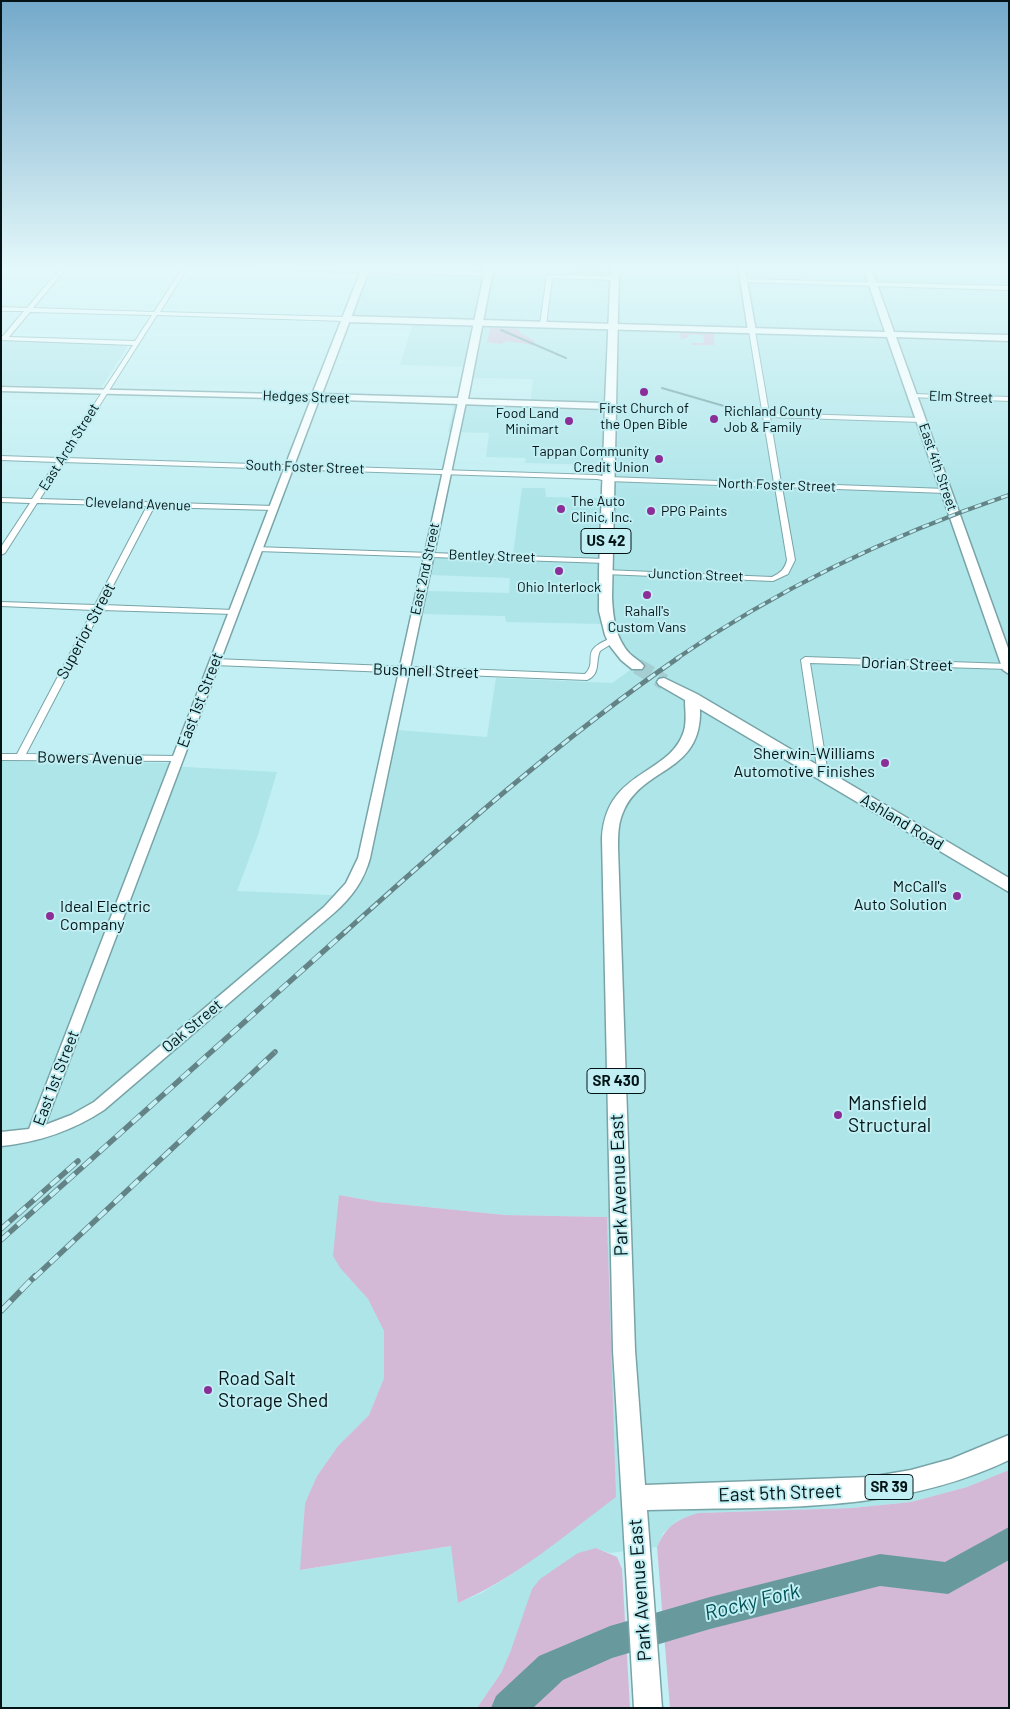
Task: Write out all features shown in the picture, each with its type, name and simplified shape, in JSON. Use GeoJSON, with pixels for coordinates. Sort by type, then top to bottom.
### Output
{"type":"FeatureCollection","features":[{"type":"Feature","properties":{"kind":"main road","name":"East 1st Street"},"geometry":{"type":"LineString","coordinates":[[316,397],[336,345]]}},
{"type":"Feature","properties":{"kind":"main road","name":"East 2nd Street"},"geometry":{"type":"LineString","coordinates":[[462,402],[474,345]]}},
{"type":"Feature","properties":{"kind":"main road"},"geometry":{"type":"LineString","coordinates":[[610,406],[612,345]]}},
{"type":"Feature","properties":{"kind":"main road","name":"East 4th Street"},"geometry":{"type":"LineString","coordinates":[[894,345],[1008,669]]}},
{"type":"Feature","properties":{"kind":"main road","name":"Hedges Street"},"geometry":{"type":"LineString","coordinates":[[316,397],[610,406]]}},
{"type":"Feature","properties":{"kind":"main road","name":"US 42"},"geometry":{"type":"LineString","coordinates":[[610,406],[605,566],[606,616],[612,641],[621,653],[636,666]]}},
{"type":"Feature","properties":{"kind":"main road"},"geometry":{"type":"LineString","coordinates":[[664,682],[692,697]]}},
{"type":"Feature","properties":{"kind":"main road","name":"Ashland Road"},"geometry":{"type":"LineString","coordinates":[[692,697],[1009,886]]}},
{"type":"Feature","properties":{"kind":"main road","name":"Park Avenue East"},"geometry":{"type":"LineString","coordinates":[[648,1708],[634,1498],[619,1214],[610,829],[618,805],[628,792],[677,754],[687,740],[692,725],[692,697]]}},
{"type":"Feature","properties":{"kind":"main road","name":"East 5th Street"},"geometry":{"type":"LineString","coordinates":[[634,1498],[849,1491],[882,1488],[930,1478],[972,1464],[1009,1447]]}},
{"type":"Feature","properties":{"kind":"street","name":"East Arch Street"},"geometry":{"type":"LineString","coordinates":[[1,553],[134,345]]}},
{"type":"Feature","properties":{"kind":"street"},"geometry":{"type":"LineString","coordinates":[[754,345],[778,485]]}},
{"type":"Feature","properties":{"kind":"street","name":"Hedges Street"},"geometry":{"type":"LineString","coordinates":[[1,389],[316,397]]}},
{"type":"Feature","properties":{"kind":"street","name":"Elm Street"},"geometry":{"type":"LineString","coordinates":[[912,396],[1009,399]]}},
{"type":"Feature","properties":{"kind":"street","name":"East 1st Street"},"geometry":{"type":"LineString","coordinates":[[34,1135],[316,397]]}},
{"type":"Feature","properties":{"kind":"street","name":"East 2nd Street"},"geometry":{"type":"LineString","coordinates":[[360,873],[462,402]]}},
{"type":"Feature","properties":{"kind":"street"},"geometry":{"type":"LineString","coordinates":[[766,415],[921,420]]}},
{"type":"Feature","properties":{"kind":"street","name":"South Foster Street"},"geometry":{"type":"LineString","coordinates":[[1,458],[596,476],[608,479]]}},
{"type":"Feature","properties":{"kind":"street","name":"North Foster Street"},"geometry":{"type":"LineString","coordinates":[[608,479],[946,491]]}},
{"type":"Feature","properties":{"kind":"street","name":"Junction Street"},"geometry":{"type":"LineString","coordinates":[[605,566],[774,578],[785,573],[791,560],[778,485]]}},
{"type":"Feature","properties":{"kind":"street","name":"Cleveland Avenue"},"geometry":{"type":"LineString","coordinates":[[1,500],[274,508]]}},
{"type":"Feature","properties":{"kind":"street","name":"Superior Street"},"geometry":{"type":"LineString","coordinates":[[20,757],[152,504]]}},
{"type":"Feature","properties":{"kind":"street","name":"Bentley Street"},"geometry":{"type":"LineString","coordinates":[[258,549],[428,554],[605,566]]}},
{"type":"Feature","properties":{"kind":"street"},"geometry":{"type":"LineString","coordinates":[[1,604],[234,612]]}},
{"type":"Feature","properties":{"kind":"street","name":"Bushnell Street"},"geometry":{"type":"LineString","coordinates":[[215,662],[587,677],[594,668],[594,651],[597,647],[612,641]]}},
{"type":"Feature","properties":{"kind":"street","name":"Dorian Street"},"geometry":{"type":"LineString","coordinates":[[823,774],[805,660],[1008,669]]}},
{"type":"Feature","properties":{"kind":"street","name":"Bowers Avenue"},"geometry":{"type":"LineString","coordinates":[[1,757],[178,759]]}},
{"type":"Feature","properties":{"kind":"street","name":"Oak Street"},"geometry":{"type":"LineString","coordinates":[[1,1139],[34,1135],[68,1125],[110,1097],[337,904],[350,889],[360,873]]}},
{"type":"Feature","properties":{"kind":"shaded area"},"geometry":{"type":"Polygon","coordinates":[[[1,345],[129,345],[101,388],[1,385],[1,345]]]}},
{"type":"Feature","properties":{"kind":"shaded area"},"geometry":{"type":"Polygon","coordinates":[[[406,345],[1009,345],[1009,1470],[967,1487],[911,1502],[852,1508],[698,1513],[678,1520],[663,1533],[657,1547],[610,1553],[596,1548],[511,1650],[501,1673],[477,1708],[1,1708],[1,761],[169,763],[168,766],[277,772],[258,835],[237,891],[352,896],[368,872],[397,730],[487,737],[496,678],[612,683],[636,666],[606,624],[506,622],[505,616],[422,614],[426,591],[509,593],[510,578],[430,575],[434,552],[513,554],[522,488],[545,488],[546,497],[601,498],[602,465],[525,463],[526,458],[486,457],[489,433],[448,432],[454,404],[530,406],[533,379],[461,378],[463,367],[400,365],[406,345]],[[339,1195],[341,1269],[368,1299],[384,1331],[384,1378],[369,1415],[338,1446],[317,1476],[305,1503],[301,1570],[452,1546],[458,1603],[482,1593],[509,1576],[615,1497],[607,1217],[505,1215],[378,1202],[339,1195]]]}},
{"type":"Feature","properties":{"kind":"shaded area"},"geometry":{"type":"Polygon","coordinates":[[[339,1195],[378,1202],[505,1215],[607,1217],[616,1497],[520,1568],[479,1593],[458,1603],[451,1546],[300,1570],[305,1503],[317,1476],[338,1446],[369,1415],[384,1378],[384,1331],[368,1299],[341,1269],[333,1256],[339,1195]]]}},
{"type":"Feature","properties":{"kind":"shaded area"},"geometry":{"type":"Polygon","coordinates":[[[1009,1470],[1009,1708],[670,1708],[657,1547],[673,1524],[698,1513],[852,1508],[911,1502],[967,1487],[1009,1470]]]}},
{"type":"Feature","properties":{"kind":"shaded area"},"geometry":{"type":"Polygon","coordinates":[[[596,1548],[617,1557],[622,1569],[630,1708],[477,1708],[501,1673],[532,1589],[540,1579],[578,1553],[596,1548]]]}},
{"type":"Feature","properties":{"kind":"waterway"},"geometry":{"type":"LineString","coordinates":[[535,345],[566,358]]}},
{"type":"Feature","properties":{"kind":"waterway"},"geometry":{"type":"LineString","coordinates":[[662,388],[755,415]]}},
{"type":"Feature","properties":{"kind":"waterway","name":"Rocky Fork"},"geometry":{"type":"LineString","coordinates":[[508,1708],[551,1668],[610,1642],[710,1613],[880,1570],[948,1578],[1009,1542]]}},
{"type":"Feature","properties":{"kind":"tunnel"},"geometry":{"type":"LineString","coordinates":[[637,666],[664,682]]}},
{"type":"Feature","properties":{"kind":"railway"},"geometry":{"type":"LineString","coordinates":[[676,659],[755,609],[837,565],[922,528],[1009,495]]}},
{"type":"Feature","properties":{"kind":"railway"},"geometry":{"type":"LineString","coordinates":[[344,933],[506,790],[591,722],[678,658]]}},
{"type":"Feature","properties":{"kind":"railway"},"geometry":{"type":"LineString","coordinates":[[1,1240],[345,932]]}},
{"type":"Feature","properties":{"kind":"railway"},"geometry":{"type":"LineString","coordinates":[[34,1278],[275,1052]]}},
{"type":"Feature","properties":{"kind":"railway"},"geometry":{"type":"LineString","coordinates":[[1,1229],[78,1161]]}},
{"type":"Feature","properties":{"kind":"railway"},"geometry":{"type":"LineString","coordinates":[[1,1311],[35,1276]]}},
{"type":"Feature","properties":{"kind":"place","name":"First Church of the Open Bible"},"geometry":{"type":"Point","coordinates":[644,392]}},
{"type":"Feature","properties":{"kind":"place","name":"Richland County Job & Family"},"geometry":{"type":"Point","coordinates":[714,419]}},
{"type":"Feature","properties":{"kind":"place","name":"Food Land Minimart"},"geometry":{"type":"Point","coordinates":[569,421]}},
{"type":"Feature","properties":{"kind":"place","name":"Tappan Community Credit Union"},"geometry":{"type":"Point","coordinates":[659,459]}},
{"type":"Feature","properties":{"kind":"place","name":"The Auto Clinic, Inc."},"geometry":{"type":"Point","coordinates":[561,509]}},
{"type":"Feature","properties":{"kind":"place","name":"PPG Paints"},"geometry":{"type":"Point","coordinates":[651,511]}},
{"type":"Feature","properties":{"kind":"place","name":"Ohio Interlock"},"geometry":{"type":"Point","coordinates":[559,571]}},
{"type":"Feature","properties":{"kind":"place","name":"Rahall's Custom Vans"},"geometry":{"type":"Point","coordinates":[647,595]}},
{"type":"Feature","properties":{"kind":"place","name":"Sherwin-Williams Automotive Finishes"},"geometry":{"type":"Point","coordinates":[885,763]}},
{"type":"Feature","properties":{"kind":"place","name":"McCall's Auto Solution"},"geometry":{"type":"Point","coordinates":[957,896]}},
{"type":"Feature","properties":{"kind":"place","name":"Ideal Electric Company"},"geometry":{"type":"Point","coordinates":[50,916]}},
{"type":"Feature","properties":{"kind":"place","name":"Mansfield Structural"},"geometry":{"type":"Point","coordinates":[838,1115]}},
{"type":"Feature","properties":{"kind":"place","name":"Road Salt Storage Shed"},"geometry":{"type":"Point","coordinates":[208,1390]}}]}
